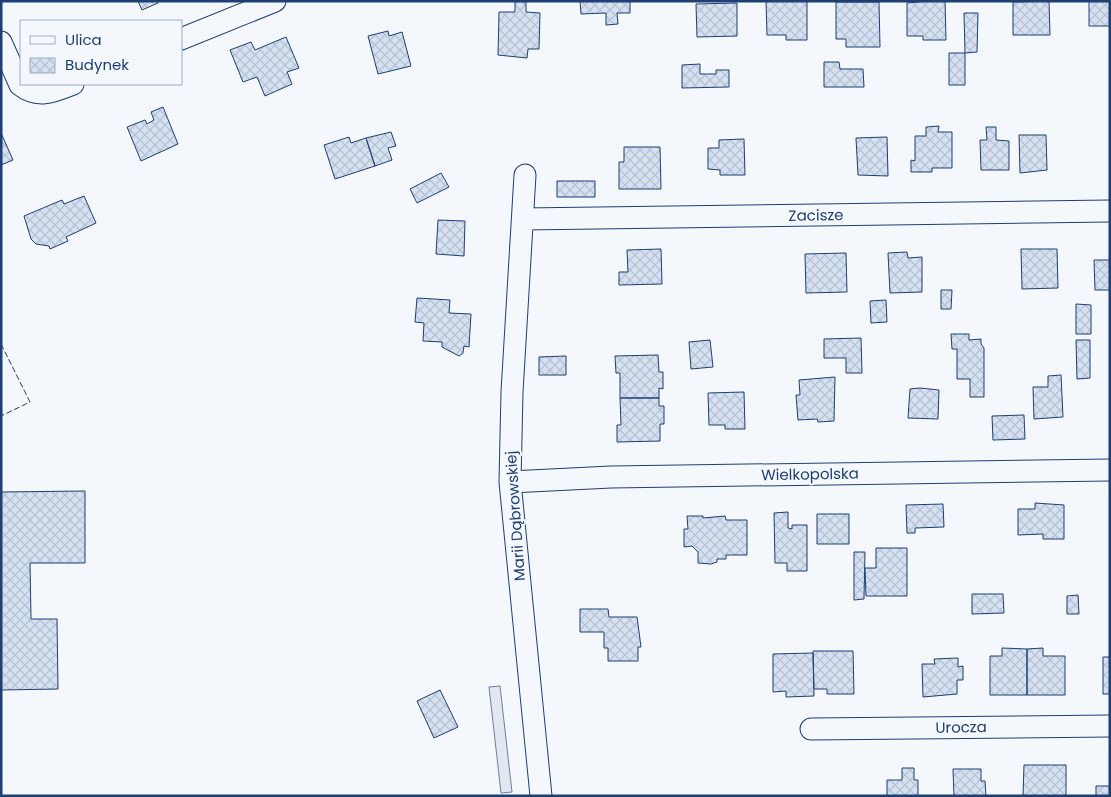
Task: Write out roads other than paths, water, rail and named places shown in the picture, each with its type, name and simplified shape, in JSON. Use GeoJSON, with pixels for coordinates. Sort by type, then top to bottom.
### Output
{"type":"FeatureCollection","features":[{"type":"Feature","properties":{"kind":"street"},"geometry":{"type":"LineString","coordinates":[[182,39],[275,1]]}},
{"type":"Feature","properties":{"kind":"street"},"geometry":{"type":"LineString","coordinates":[[1,42],[20,85],[26,90],[36,94],[46,93],[70,85]]}},
{"type":"Feature","properties":{"kind":"street","name":"Marii Dąbrowskiej"},"geometry":{"type":"LineString","coordinates":[[525,175],[512,392],[510,482],[542,796]]}},
{"type":"Feature","properties":{"kind":"street","name":"Zacisze"},"geometry":{"type":"LineString","coordinates":[[523,219],[1110,211]]}},
{"type":"Feature","properties":{"kind":"street","name":"Wielkopolska"},"geometry":{"type":"LineString","coordinates":[[510,482],[611,477],[1110,470]]}},
{"type":"Feature","properties":{"kind":"street","name":"Urocza"},"geometry":{"type":"LineString","coordinates":[[811,729],[1110,726]]}}]}
